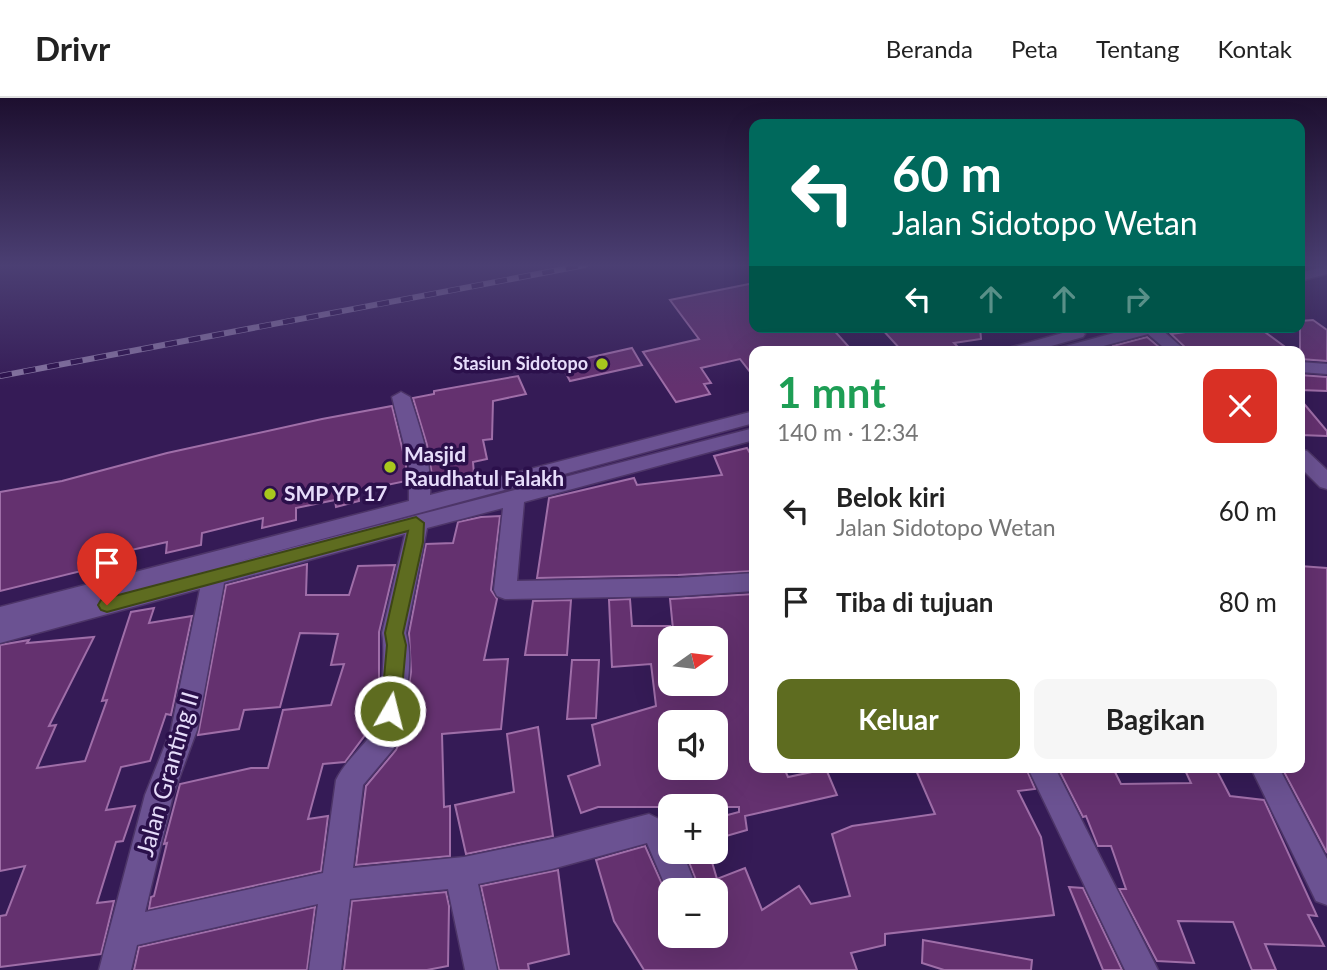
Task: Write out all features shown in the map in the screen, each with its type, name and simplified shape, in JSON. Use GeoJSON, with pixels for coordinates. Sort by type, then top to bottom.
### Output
{"type":"FeatureCollection","features":[{"type":"Feature","properties":{"kind":"street"},"geometry":{"type":"LineString","coordinates":[[1033,346],[1080,333]]}},
{"type":"Feature","properties":{"kind":"street"},"geometry":{"type":"LineString","coordinates":[[1084,346],[1133,333]]}},
{"type":"Feature","properties":{"kind":"street"},"geometry":{"type":"LineString","coordinates":[[1158,333],[1172,346]]}},
{"type":"Feature","properties":{"kind":"street"},"geometry":{"type":"LineString","coordinates":[[1305,367],[1327,369]]}},
{"type":"Feature","properties":{"kind":"street"},"geometry":{"type":"LineString","coordinates":[[325,970],[350,780],[385,739],[395,678],[397,645],[394,633],[415,542],[422,487],[416,446],[401,397]]}},
{"type":"Feature","properties":{"kind":"street"},"geometry":{"type":"LineString","coordinates":[[0,633],[214,576],[749,418]]}},
{"type":"Feature","properties":{"kind":"street"},"geometry":{"type":"LineString","coordinates":[[0,616],[418,514],[514,496],[749,435]]}},
{"type":"Feature","properties":{"kind":"street"},"geometry":{"type":"LineString","coordinates":[[1305,460],[1318,473]]}},
{"type":"Feature","properties":{"kind":"street"},"geometry":{"type":"LineString","coordinates":[[514,496],[504,589],[749,582]]}},
{"type":"Feature","properties":{"kind":"street","name":"Jalan Granting II"},"geometry":{"type":"LineString","coordinates":[[115,970],[159,795],[184,730],[214,576]]}},
{"type":"Feature","properties":{"kind":"street"},"geometry":{"type":"LineString","coordinates":[[1044,773],[1142,970]]}},
{"type":"Feature","properties":{"kind":"street"},"geometry":{"type":"LineString","coordinates":[[1267,773],[1327,890]]}},
{"type":"Feature","properties":{"kind":"street"},"geometry":{"type":"LineString","coordinates":[[124,932],[336,885],[464,872],[649,828],[659,834],[678,878]]}},
{"type":"Feature","properties":{"kind":"street"},"geometry":{"type":"LineString","coordinates":[[464,872],[463,887],[481,970]]}},
{"type":"Feature","properties":{"kind":"building"},"geometry":{"type":"Polygon","coordinates":[[[674,306],[749,306],[749,333],[836,333],[848,346],[749,346],[749,371],[740,359],[701,368],[711,383],[704,384],[710,394],[676,402],[643,352],[699,339],[674,306]]]}},
{"type":"Feature","properties":{"kind":"building"},"geometry":{"type":"Polygon","coordinates":[[[1313,320],[1327,330],[1327,361],[1305,359],[1305,346],[1300,346],[1300,333],[1305,333],[1305,321],[1313,320]]]}},
{"type":"Feature","properties":{"kind":"building"},"geometry":{"type":"Polygon","coordinates":[[[885,333],[980,333],[981,339],[954,343],[957,346],[897,346],[885,333]]]}},
{"type":"Feature","properties":{"kind":"building"},"geometry":{"type":"Polygon","coordinates":[[[1266,333],[1284,346],[1184,346],[1171,334],[1266,333]]]}},
{"type":"Feature","properties":{"kind":"building"},"geometry":{"type":"Polygon","coordinates":[[[1147,337],[1158,346],[1113,346],[1147,337]]]}},
{"type":"Feature","properties":{"kind":"building","name":"Stasiun Sidotopo"},"geometry":{"type":"Polygon","coordinates":[[[632,348],[642,365],[570,381],[561,364],[632,348]]]}},
{"type":"Feature","properties":{"kind":"building"},"geometry":{"type":"Polygon","coordinates":[[[1305,375],[1327,377],[1327,391],[1305,390],[1305,375]]]}},
{"type":"Feature","properties":{"kind":"building"},"geometry":{"type":"Polygon","coordinates":[[[518,376],[526,394],[493,401],[492,439],[483,440],[487,459],[473,462],[474,474],[433,481],[427,445],[413,398],[434,394],[434,391],[518,376]]]}},
{"type":"Feature","properties":{"kind":"building"},"geometry":{"type":"Polygon","coordinates":[[[1305,405],[1327,431],[1327,436],[1305,435],[1305,405]]]}},
{"type":"Feature","properties":{"kind":"building"},"geometry":{"type":"Polygon","coordinates":[[[392,406],[406,464],[406,481],[358,491],[359,501],[336,507],[335,500],[296,508],[296,520],[262,528],[263,518],[202,533],[201,545],[166,553],[167,542],[113,554],[111,569],[88,575],[89,569],[0,591],[0,492],[62,481],[167,453],[392,406]]]}},
{"type":"Feature","properties":{"kind":"building"},"geometry":{"type":"Polygon","coordinates":[[[747,448],[749,451],[749,571],[537,578],[549,498],[634,478],[637,485],[722,475],[714,456],[747,448]]]}},
{"type":"Feature","properties":{"kind":"building"},"geometry":{"type":"Polygon","coordinates":[[[500,516],[491,590],[497,599],[484,660],[508,659],[501,729],[442,734],[444,807],[450,806],[450,856],[356,865],[366,786],[396,750],[401,739],[411,672],[409,633],[426,544],[453,543],[458,522],[500,516]]]}},
{"type":"Feature","properties":{"kind":"building"},"geometry":{"type":"Polygon","coordinates":[[[307,564],[306,595],[349,595],[358,566],[395,565],[379,632],[379,686],[371,727],[345,762],[323,764],[308,819],[328,816],[321,871],[149,909],[180,784],[251,768],[268,768],[283,710],[331,705],[344,664],[331,665],[338,634],[300,633],[280,707],[244,710],[239,729],[198,735],[226,585],[307,564]]]}},
{"type":"Feature","properties":{"kind":"building"},"geometry":{"type":"Polygon","coordinates":[[[1305,566],[1327,568],[1327,853],[1285,773],[1305,773],[1305,566]]]}},
{"type":"Feature","properties":{"kind":"building"},"geometry":{"type":"Polygon","coordinates":[[[749,594],[749,773],[786,773],[788,777],[828,773],[837,795],[745,816],[747,830],[728,836],[728,815],[739,812],[739,807],[728,807],[728,794],[658,794],[658,807],[598,807],[581,813],[568,776],[600,765],[592,725],[656,706],[651,664],[612,667],[609,600],[630,599],[632,626],[658,626],[658,696],[728,696],[728,626],[673,626],[670,599],[749,594]]]}},
{"type":"Feature","properties":{"kind":"building"},"geometry":{"type":"Polygon","coordinates":[[[571,600],[567,655],[525,655],[533,601],[571,600]]]}},
{"type":"Feature","properties":{"kind":"building"},"geometry":{"type":"Polygon","coordinates":[[[154,608],[149,623],[192,616],[171,715],[166,714],[150,761],[121,767],[106,810],[135,806],[123,841],[116,842],[97,903],[114,901],[101,954],[0,967],[0,916],[6,915],[25,866],[0,871],[0,645],[29,640],[27,643],[94,637],[49,726],[56,725],[37,768],[85,761],[107,700],[102,701],[131,612],[154,608]]]}},
{"type":"Feature","properties":{"kind":"building"},"geometry":{"type":"Polygon","coordinates":[[[572,660],[599,660],[596,718],[567,719],[572,660]]]}},
{"type":"Feature","properties":{"kind":"building"},"geometry":{"type":"Polygon","coordinates":[[[538,727],[553,836],[466,854],[455,805],[514,792],[507,734],[538,727]]]}},
{"type":"Feature","properties":{"kind":"building"},"geometry":{"type":"Polygon","coordinates":[[[917,773],[1028,773],[1035,789],[1018,791],[1041,837],[1054,915],[885,934],[885,945],[851,953],[857,970],[644,970],[614,921],[596,860],[645,846],[659,878],[658,948],[728,948],[728,878],[720,878],[745,868],[762,910],[799,886],[811,904],[850,896],[832,834],[852,826],[935,814],[917,773]]]}},
{"type":"Feature","properties":{"kind":"building"},"geometry":{"type":"Polygon","coordinates":[[[1061,773],[1116,773],[1121,784],[1191,783],[1186,773],[1218,773],[1230,796],[1264,800],[1317,916],[1308,915],[1324,946],[1265,944],[1276,970],[1252,970],[1233,922],[1178,921],[1194,963],[1157,961],[1119,889],[1126,889],[1111,846],[1098,846],[1086,816],[1083,817],[1061,773]]]}},
{"type":"Feature","properties":{"kind":"building"},"geometry":{"type":"Polygon","coordinates":[[[690,864],[713,864],[717,878],[695,878],[690,864]]]}},
{"type":"Feature","properties":{"kind":"building"},"geometry":{"type":"Polygon","coordinates":[[[558,870],[569,954],[528,964],[529,970],[499,970],[481,886],[558,870]]]}},
{"type":"Feature","properties":{"kind":"building"},"geometry":{"type":"Polygon","coordinates":[[[1069,887],[1083,888],[1122,970],[1103,970],[1069,887]]]}},
{"type":"Feature","properties":{"kind":"building"},"geometry":{"type":"Polygon","coordinates":[[[446,892],[449,906],[448,966],[427,970],[344,970],[352,901],[446,892]]]}},
{"type":"Feature","properties":{"kind":"building"},"geometry":{"type":"Polygon","coordinates":[[[315,907],[307,970],[134,970],[139,947],[315,907]]]}},
{"type":"Feature","properties":{"kind":"building"},"geometry":{"type":"Polygon","coordinates":[[[923,940],[1032,960],[1031,970],[944,970],[922,963],[923,940]]]}},
{"type":"Feature","properties":{"kind":"railway"},"geometry":{"type":"LineString","coordinates":[[0,376],[371,306]]}},
{"type":"Feature","properties":{"kind":"place","name":"Stasiun Sidotopo"},"geometry":{"type":"Point","coordinates":[602,364]}},
{"type":"Feature","properties":{"kind":"place","name":"Masjid Raudhatul Falakh"},"geometry":{"type":"Point","coordinates":[390,467]}},
{"type":"Feature","properties":{"kind":"place","name":"SMP YP 17"},"geometry":{"type":"Point","coordinates":[270,494]}},
{"type":"Feature","properties":{"kind":"route"},"geometry":{"type":"LineString","coordinates":[[107,605],[416,523],[415,542],[401,593],[394,633],[397,645],[390,711]]}}]}
